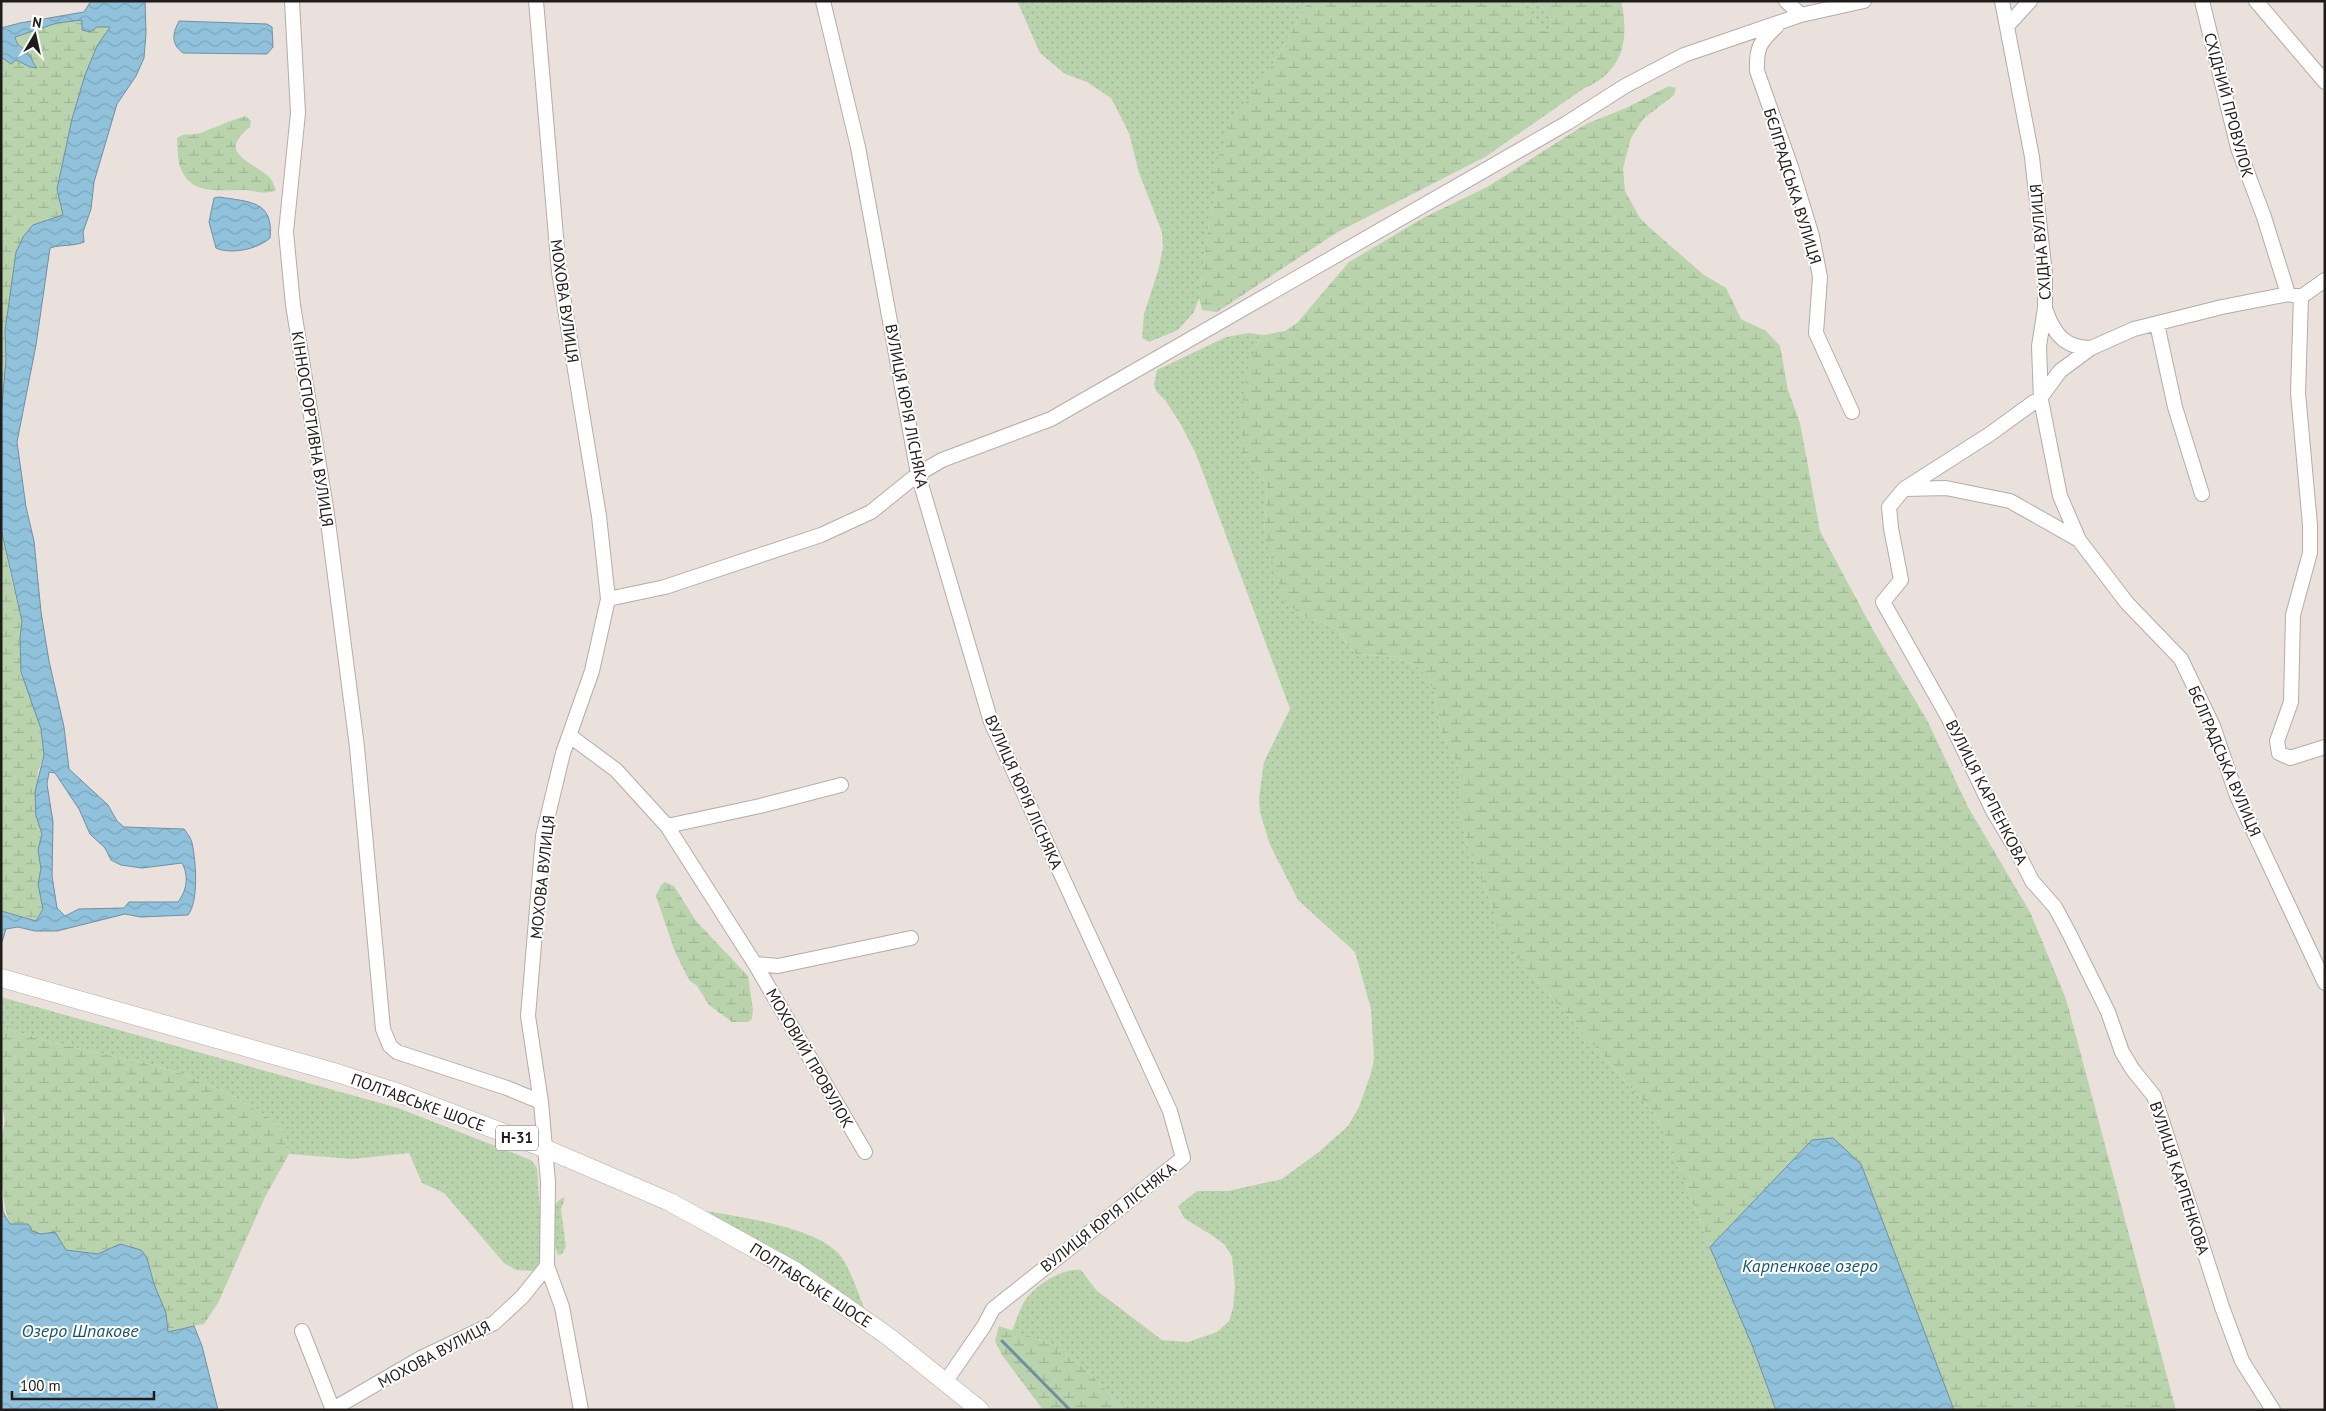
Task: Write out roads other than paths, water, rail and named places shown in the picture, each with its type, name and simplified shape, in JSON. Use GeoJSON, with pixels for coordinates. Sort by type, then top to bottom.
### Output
{"type":"FeatureCollection","features":[{"type":"Feature","properties":{"kind":"main road","name":"ПОЛТАВСЬКЕ ШОСЕ"},"geometry":{"type":"LineString","coordinates":[[1,978],[337,1073],[396,1092],[544,1148],[670,1202],[795,1271],[889,1337],[980,1410]]}},
{"type":"Feature","properties":{"kind":"street","name":"КІННОСПОРТИВНА ВУЛИЦЯ"},"geometry":{"type":"LineString","coordinates":[[292,1],[298,113],[286,232],[293,305],[327,514],[357,747],[383,1029],[390,1046],[397,1052],[507,1088],[541,1102]]}},
{"type":"Feature","properties":{"kind":"street","name":"МОХОВА ВУЛИЦЯ"},"geometry":{"type":"LineString","coordinates":[[536,1],[559,272],[599,516],[608,599],[592,671],[560,762],[543,836],[528,1016],[541,1102],[548,1182],[547,1266],[562,1307],[581,1410]]}},
{"type":"Feature","properties":{"kind":"street","name":"ВУЛИЦЯ ЮРІЯ ЛІСНЯКА"},"geometry":{"type":"LineString","coordinates":[[823,1],[858,147],[918,474],[991,722],[1170,1111],[1183,1158],[993,1309],[984,1326],[946,1381]]}},
{"type":"Feature","properties":{"kind":"street"},"geometry":{"type":"LineString","coordinates":[[1786,1],[1801,15]]}},
{"type":"Feature","properties":{"kind":"street"},"geometry":{"type":"LineString","coordinates":[[608,599],[665,587],[821,535],[871,512],[918,474],[942,460],[1051,419],[1567,123],[1625,86],[1684,55],[1801,15],[1864,1]]}},
{"type":"Feature","properties":{"kind":"street","name":"СХІДНА ВУЛИЦЯ"},"geometry":{"type":"LineString","coordinates":[[2002,1],[2033,165],[2046,274],[2045,308],[2039,346],[2041,398],[2060,496],[2078,540]]}},
{"type":"Feature","properties":{"kind":"street"},"geometry":{"type":"LineString","coordinates":[[2008,26],[2030,1]]}},
{"type":"Feature","properties":{"kind":"street","name":"СХІДНИЙ ПРОВУЛОК"},"geometry":{"type":"LineString","coordinates":[[2202,1],[2238,148],[2294,296],[2298,393],[2310,526],[2310,553],[2293,615],[2291,702],[2277,741],[2279,753],[2290,758],[2325,747]]}},
{"type":"Feature","properties":{"kind":"street"},"geometry":{"type":"LineString","coordinates":[[2256,1],[2325,82]]}},
{"type":"Feature","properties":{"kind":"street","name":"БЄЛГРАДСЬКА ВУЛИЦЯ"},"geometry":{"type":"LineString","coordinates":[[1780,23],[1760,42],[1757,54],[1757,71],[1791,167],[1812,236],[1820,277],[1816,333],[1852,412]]}},
{"type":"Feature","properties":{"kind":"street"},"geometry":{"type":"LineString","coordinates":[[2041,398],[2060,371],[2091,348],[2134,330],[2294,296],[2325,280]]}},
{"type":"Feature","properties":{"kind":"street"},"geometry":{"type":"LineString","coordinates":[[2045,308],[2051,326],[2059,336],[2079,348],[2091,348]]}},
{"type":"Feature","properties":{"kind":"street"},"geometry":{"type":"LineString","coordinates":[[2157,324],[2175,407],[2202,494]]}},
{"type":"Feature","properties":{"kind":"street","name":"ВУЛИЦЯ КАРПЕНКОВА"},"geometry":{"type":"LineString","coordinates":[[2041,398],[1990,434],[1904,489],[1890,507],[1891,528],[1901,580],[1883,602],[1948,717],[1993,811],[2032,881],[2055,908],[2070,935],[2108,1012],[2122,1052],[2133,1070],[2154,1096],[2228,1325],[2242,1361],[2273,1410]]}},
{"type":"Feature","properties":{"kind":"street","name":"БЄЛГРАДСЬКА ВУЛИЦЯ"},"geometry":{"type":"LineString","coordinates":[[1904,489],[1946,488],[2010,501],[2078,540],[2127,603],[2181,659],[2213,726],[2237,796],[2325,983]]}},
{"type":"Feature","properties":{"kind":"street","name":"МОХОВИЙ ПРОВУЛОК"},"geometry":{"type":"LineString","coordinates":[[570,736],[616,770],[667,826],[755,964],[865,1152]]}},
{"type":"Feature","properties":{"kind":"street"},"geometry":{"type":"LineString","coordinates":[[667,826],[760,806],[841,785]]}},
{"type":"Feature","properties":{"kind":"street","name":"МОХОВИЙ ПРОВУЛОК"},"geometry":{"type":"LineString","coordinates":[[755,964],[778,966],[911,938]]}},
{"type":"Feature","properties":{"kind":"street","name":"МОХОВА ВУЛИЦЯ"},"geometry":{"type":"LineString","coordinates":[[333,1410],[421,1358],[494,1323],[522,1297],[547,1266]]}},
{"type":"Feature","properties":{"kind":"street"},"geometry":{"type":"LineString","coordinates":[[302,1331],[333,1410]]}},
{"type":"Feature","properties":{"kind":"water"},"geometry":{"type":"Polygon","coordinates":[[[91,1],[145,1],[146,33],[144,58],[136,76],[117,104],[94,182],[91,209],[83,232],[84,242],[50,248],[36,345],[17,442],[26,507],[34,541],[41,612],[49,661],[64,727],[69,769],[108,805],[117,821],[124,827],[184,829],[191,839],[195,870],[195,891],[194,900],[188,915],[141,917],[125,914],[57,931],[35,931],[18,927],[6,929],[2,942],[1,911],[36,921],[43,909],[38,884],[41,869],[38,850],[42,834],[36,816],[35,792],[44,755],[41,729],[21,672],[20,639],[22,621],[1,529],[1,415],[6,360],[5,331],[16,252],[23,237],[33,225],[63,215],[57,189],[72,119],[85,75],[97,46],[110,27],[97,27],[90,32],[82,30],[82,20],[57,23],[15,37],[18,45],[26,51],[37,68],[30,67],[16,60],[11,64],[1,57],[1,28],[84,12],[91,1]],[[49,772],[47,784],[53,822],[52,876],[57,908],[65,916],[79,909],[124,908],[129,902],[178,902],[186,883],[186,873],[182,863],[142,868],[121,865],[111,860],[105,848],[90,834],[79,809],[55,773],[49,772]]]}},
{"type":"Feature","properties":{"kind":"water"},"geometry":{"type":"Polygon","coordinates":[[[179,21],[267,24],[272,27],[273,47],[267,54],[183,53],[174,42],[175,30],[179,21]]]}},
{"type":"Feature","properties":{"kind":"water"},"geometry":{"type":"Polygon","coordinates":[[[219,197],[249,202],[264,210],[268,216],[270,238],[259,245],[244,250],[229,251],[216,248],[209,222],[214,198],[219,197]]]}},
{"type":"Feature","properties":{"kind":"water","name":"Карпенкове озеро"},"geometry":{"type":"Polygon","coordinates":[[[1833,1138],[1861,1164],[1954,1410],[1776,1410],[1752,1345],[1710,1247],[1812,1140],[1833,1138]]]}},
{"type":"Feature","properties":{"kind":"water","name":"Озеро Шпакове"},"geometry":{"type":"Polygon","coordinates":[[[1,1193],[3,1212],[10,1224],[28,1224],[32,1231],[41,1234],[55,1232],[66,1250],[98,1254],[120,1244],[141,1250],[147,1258],[154,1284],[166,1313],[168,1332],[194,1326],[202,1346],[218,1410],[1,1410],[1,1193]]]}},
{"type":"Feature","properties":{"kind":"waterway"},"geometry":{"type":"LineString","coordinates":[[1002,1341],[1070,1410]]}}]}
